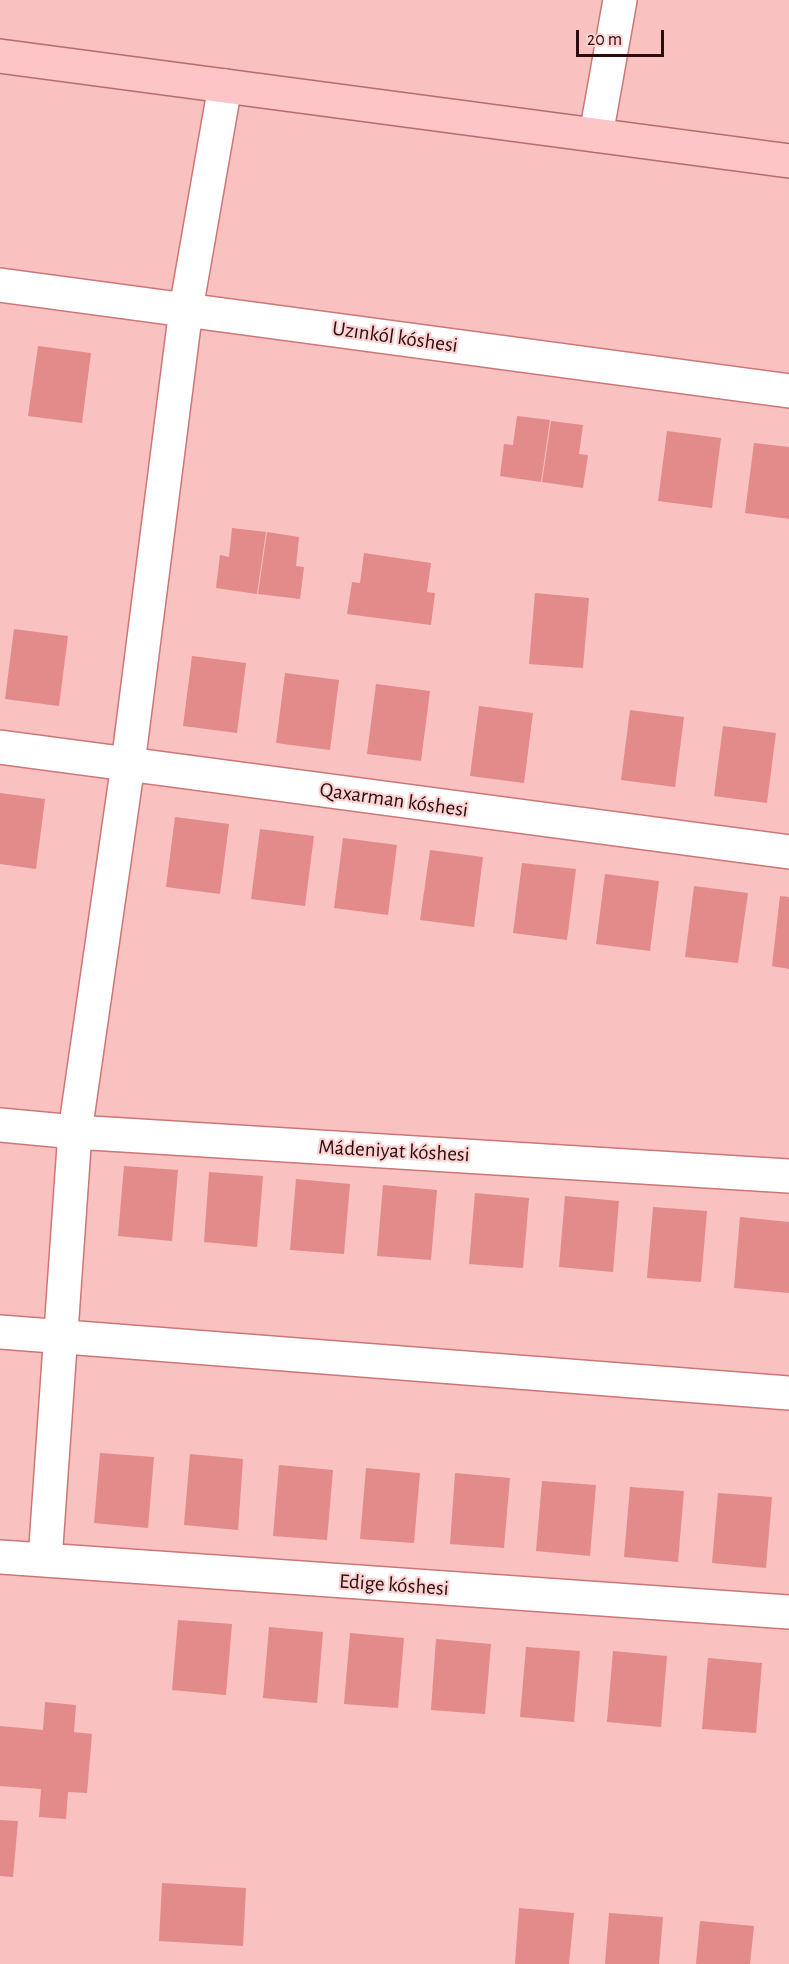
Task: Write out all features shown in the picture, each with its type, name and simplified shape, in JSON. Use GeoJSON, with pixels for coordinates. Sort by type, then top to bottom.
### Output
{"type":"FeatureCollection","features":[{"type":"Feature","properties":{"kind":"main road"},"geometry":{"type":"LineString","coordinates":[[0,56],[789,161]]}},
{"type":"Feature","properties":{"kind":"street"},"geometry":{"type":"LineString","coordinates":[[596,135],[620,0]]}},
{"type":"Feature","properties":{"kind":"street"},"geometry":{"type":"LineString","coordinates":[[45,1560],[75,1132],[128,764],[186,309],[225,86]]}},
{"type":"Feature","properties":{"kind":"street","name":"Uzınkól kóshesi"},"geometry":{"type":"LineString","coordinates":[[0,285],[789,391]]}},
{"type":"Feature","properties":{"kind":"street","name":"Qaxarman kóshesi"},"geometry":{"type":"LineString","coordinates":[[0,747],[789,852]]}},
{"type":"Feature","properties":{"kind":"street","name":"Mádeniyat kóshesi"},"geometry":{"type":"LineString","coordinates":[[0,1125],[75,1132],[789,1176]]}},
{"type":"Feature","properties":{"kind":"street"},"geometry":{"type":"LineString","coordinates":[[0,1332],[789,1393]]}},
{"type":"Feature","properties":{"kind":"street","name":"Edige kóshesi"},"geometry":{"type":"LineString","coordinates":[[0,1557],[789,1612]]}},
{"type":"Feature","properties":{"kind":"building"},"geometry":{"type":"Polygon","coordinates":[[[38,346],[91,353],[82,423],[28,416],[38,346]]]}},
{"type":"Feature","properties":{"kind":"building"},"geometry":{"type":"Polygon","coordinates":[[[517,416],[550,420],[541,482],[500,476],[504,444],[513,445],[517,416]]]}},
{"type":"Feature","properties":{"kind":"building"},"geometry":{"type":"Polygon","coordinates":[[[551,421],[583,425],[579,454],[588,455],[583,488],[542,482],[551,421]]]}},
{"type":"Feature","properties":{"kind":"building"},"geometry":{"type":"Polygon","coordinates":[[[667,431],[721,438],[712,508],[658,501],[667,431]]]}},
{"type":"Feature","properties":{"kind":"building"},"geometry":{"type":"Polygon","coordinates":[[[754,443],[789,447],[789,519],[745,513],[754,443]]]}},
{"type":"Feature","properties":{"kind":"building"},"geometry":{"type":"Polygon","coordinates":[[[232,528],[266,532],[257,594],[216,588],[220,555],[229,557],[232,528]]]}},
{"type":"Feature","properties":{"kind":"building"},"geometry":{"type":"Polygon","coordinates":[[[267,532],[299,537],[296,566],[304,567],[300,599],[258,594],[267,532]]]}},
{"type":"Feature","properties":{"kind":"building"},"geometry":{"type":"Polygon","coordinates":[[[364,553],[431,563],[427,592],[435,593],[431,625],[347,614],[352,582],[360,583],[364,553]]]}},
{"type":"Feature","properties":{"kind":"building"},"geometry":{"type":"Polygon","coordinates":[[[535,593],[589,598],[583,668],[529,664],[535,593]]]}},
{"type":"Feature","properties":{"kind":"building"},"geometry":{"type":"Polygon","coordinates":[[[14,629],[68,636],[59,706],[5,699],[14,629]]]}},
{"type":"Feature","properties":{"kind":"building"},"geometry":{"type":"Polygon","coordinates":[[[192,656],[246,663],[237,733],[183,726],[192,656]]]}},
{"type":"Feature","properties":{"kind":"building"},"geometry":{"type":"Polygon","coordinates":[[[285,673],[339,680],[330,750],[276,743],[285,673]]]}},
{"type":"Feature","properties":{"kind":"building"},"geometry":{"type":"Polygon","coordinates":[[[376,684],[430,691],[421,761],[367,754],[376,684]]]}},
{"type":"Feature","properties":{"kind":"building"},"geometry":{"type":"Polygon","coordinates":[[[479,706],[533,713],[524,783],[470,776],[479,706]]]}},
{"type":"Feature","properties":{"kind":"building"},"geometry":{"type":"Polygon","coordinates":[[[630,710],[684,717],[675,787],[621,780],[630,710]]]}},
{"type":"Feature","properties":{"kind":"building"},"geometry":{"type":"Polygon","coordinates":[[[723,726],[776,733],[767,803],[714,796],[723,726]]]}},
{"type":"Feature","properties":{"kind":"building"},"geometry":{"type":"Polygon","coordinates":[[[0,793],[45,799],[36,869],[0,864],[0,793]]]}},
{"type":"Feature","properties":{"kind":"building"},"geometry":{"type":"Polygon","coordinates":[[[175,817],[229,824],[220,894],[166,887],[175,817]]]}},
{"type":"Feature","properties":{"kind":"building"},"geometry":{"type":"Polygon","coordinates":[[[260,829],[314,836],[305,906],[251,899],[260,829]]]}},
{"type":"Feature","properties":{"kind":"building"},"geometry":{"type":"Polygon","coordinates":[[[343,838],[397,845],[388,915],[334,908],[343,838]]]}},
{"type":"Feature","properties":{"kind":"building"},"geometry":{"type":"Polygon","coordinates":[[[430,850],[483,857],[474,927],[420,920],[430,850]]]}},
{"type":"Feature","properties":{"kind":"building"},"geometry":{"type":"Polygon","coordinates":[[[522,863],[576,869],[567,940],[513,933],[522,863]]]}},
{"type":"Feature","properties":{"kind":"building"},"geometry":{"type":"Polygon","coordinates":[[[605,874],[659,881],[650,951],[596,944],[605,874]]]}},
{"type":"Feature","properties":{"kind":"building"},"geometry":{"type":"Polygon","coordinates":[[[694,886],[748,893],[738,963],[685,957],[694,886]]]}},
{"type":"Feature","properties":{"kind":"building"},"geometry":{"type":"Polygon","coordinates":[[[780,896],[789,897],[789,969],[772,966],[780,896]]]}},
{"type":"Feature","properties":{"kind":"building"},"geometry":{"type":"Polygon","coordinates":[[[124,1166],[178,1170],[172,1241],[118,1236],[124,1166]]]}},
{"type":"Feature","properties":{"kind":"building"},"geometry":{"type":"Polygon","coordinates":[[[209,1172],[263,1176],[257,1247],[204,1242],[209,1172]]]}},
{"type":"Feature","properties":{"kind":"building"},"geometry":{"type":"Polygon","coordinates":[[[296,1179],[350,1184],[344,1254],[290,1250],[296,1179]]]}},
{"type":"Feature","properties":{"kind":"building"},"geometry":{"type":"Polygon","coordinates":[[[383,1185],[437,1190],[431,1260],[377,1256],[383,1185]]]}},
{"type":"Feature","properties":{"kind":"building"},"geometry":{"type":"Polygon","coordinates":[[[475,1193],[529,1198],[523,1268],[469,1264],[475,1193]]]}},
{"type":"Feature","properties":{"kind":"building"},"geometry":{"type":"Polygon","coordinates":[[[565,1196],[619,1201],[613,1272],[559,1267],[565,1196]]]}},
{"type":"Feature","properties":{"kind":"building"},"geometry":{"type":"Polygon","coordinates":[[[653,1207],[707,1211],[701,1282],[647,1278],[653,1207]]]}},
{"type":"Feature","properties":{"kind":"building"},"geometry":{"type":"Polygon","coordinates":[[[740,1217],[789,1222],[789,1293],[734,1288],[740,1217]]]}},
{"type":"Feature","properties":{"kind":"building"},"geometry":{"type":"Polygon","coordinates":[[[100,1453],[154,1457],[148,1528],[94,1523],[100,1453]]]}},
{"type":"Feature","properties":{"kind":"building"},"geometry":{"type":"Polygon","coordinates":[[[190,1454],[243,1459],[238,1530],[184,1525],[190,1454]]]}},
{"type":"Feature","properties":{"kind":"building"},"geometry":{"type":"Polygon","coordinates":[[[279,1465],[333,1470],[327,1540],[273,1536],[279,1465]]]}},
{"type":"Feature","properties":{"kind":"building"},"geometry":{"type":"Polygon","coordinates":[[[366,1468],[420,1473],[414,1543],[360,1539],[366,1468]]]}},
{"type":"Feature","properties":{"kind":"building"},"geometry":{"type":"Polygon","coordinates":[[[455,1473],[510,1478],[504,1548],[450,1544],[455,1473]]]}},
{"type":"Feature","properties":{"kind":"building"},"geometry":{"type":"Polygon","coordinates":[[[542,1481],[596,1485],[590,1556],[536,1551],[542,1481]]]}},
{"type":"Feature","properties":{"kind":"building"},"geometry":{"type":"Polygon","coordinates":[[[630,1487],[684,1491],[678,1562],[624,1557],[630,1487]]]}},
{"type":"Feature","properties":{"kind":"building"},"geometry":{"type":"Polygon","coordinates":[[[718,1493],[772,1497],[766,1568],[712,1563],[718,1493]]]}},
{"type":"Feature","properties":{"kind":"building"},"geometry":{"type":"Polygon","coordinates":[[[178,1620],[232,1624],[226,1695],[172,1690],[178,1620]]]}},
{"type":"Feature","properties":{"kind":"building"},"geometry":{"type":"Polygon","coordinates":[[[269,1627],[323,1632],[317,1703],[263,1698],[269,1627]]]}},
{"type":"Feature","properties":{"kind":"building"},"geometry":{"type":"Polygon","coordinates":[[[350,1633],[404,1638],[398,1708],[344,1704],[350,1633]]]}},
{"type":"Feature","properties":{"kind":"building"},"geometry":{"type":"Polygon","coordinates":[[[436,1639],[491,1644],[485,1714],[431,1710],[436,1639]]]}},
{"type":"Feature","properties":{"kind":"building"},"geometry":{"type":"Polygon","coordinates":[[[526,1647],[580,1651],[574,1722],[520,1717],[526,1647]]]}},
{"type":"Feature","properties":{"kind":"building"},"geometry":{"type":"Polygon","coordinates":[[[613,1651],[667,1656],[661,1727],[607,1722],[613,1651]]]}},
{"type":"Feature","properties":{"kind":"building"},"geometry":{"type":"Polygon","coordinates":[[[708,1658],[762,1663],[756,1733],[702,1729],[708,1658]]]}},
{"type":"Feature","properties":{"kind":"building"},"geometry":{"type":"Polygon","coordinates":[[[45,1702],[76,1705],[74,1732],[92,1734],[87,1793],[68,1792],[66,1819],[39,1817],[41,1789],[0,1786],[0,1726],[43,1730],[45,1702]]]}},
{"type":"Feature","properties":{"kind":"building"},"geometry":{"type":"Polygon","coordinates":[[[0,1820],[18,1821],[13,1877],[0,1876],[0,1820]]]}},
{"type":"Feature","properties":{"kind":"building"},"geometry":{"type":"Polygon","coordinates":[[[162,1883],[246,1888],[243,1946],[159,1941],[162,1883]]]}},
{"type":"Feature","properties":{"kind":"building"},"geometry":{"type":"Polygon","coordinates":[[[519,1908],[574,1913],[569,1964],[515,1964],[519,1908]]]}},
{"type":"Feature","properties":{"kind":"building"},"geometry":{"type":"Polygon","coordinates":[[[609,1913],[663,1917],[659,1964],[605,1964],[609,1913]]]}},
{"type":"Feature","properties":{"kind":"building"},"geometry":{"type":"Polygon","coordinates":[[[700,1921],[754,1926],[750,1964],[696,1964],[700,1921]]]}}]}
